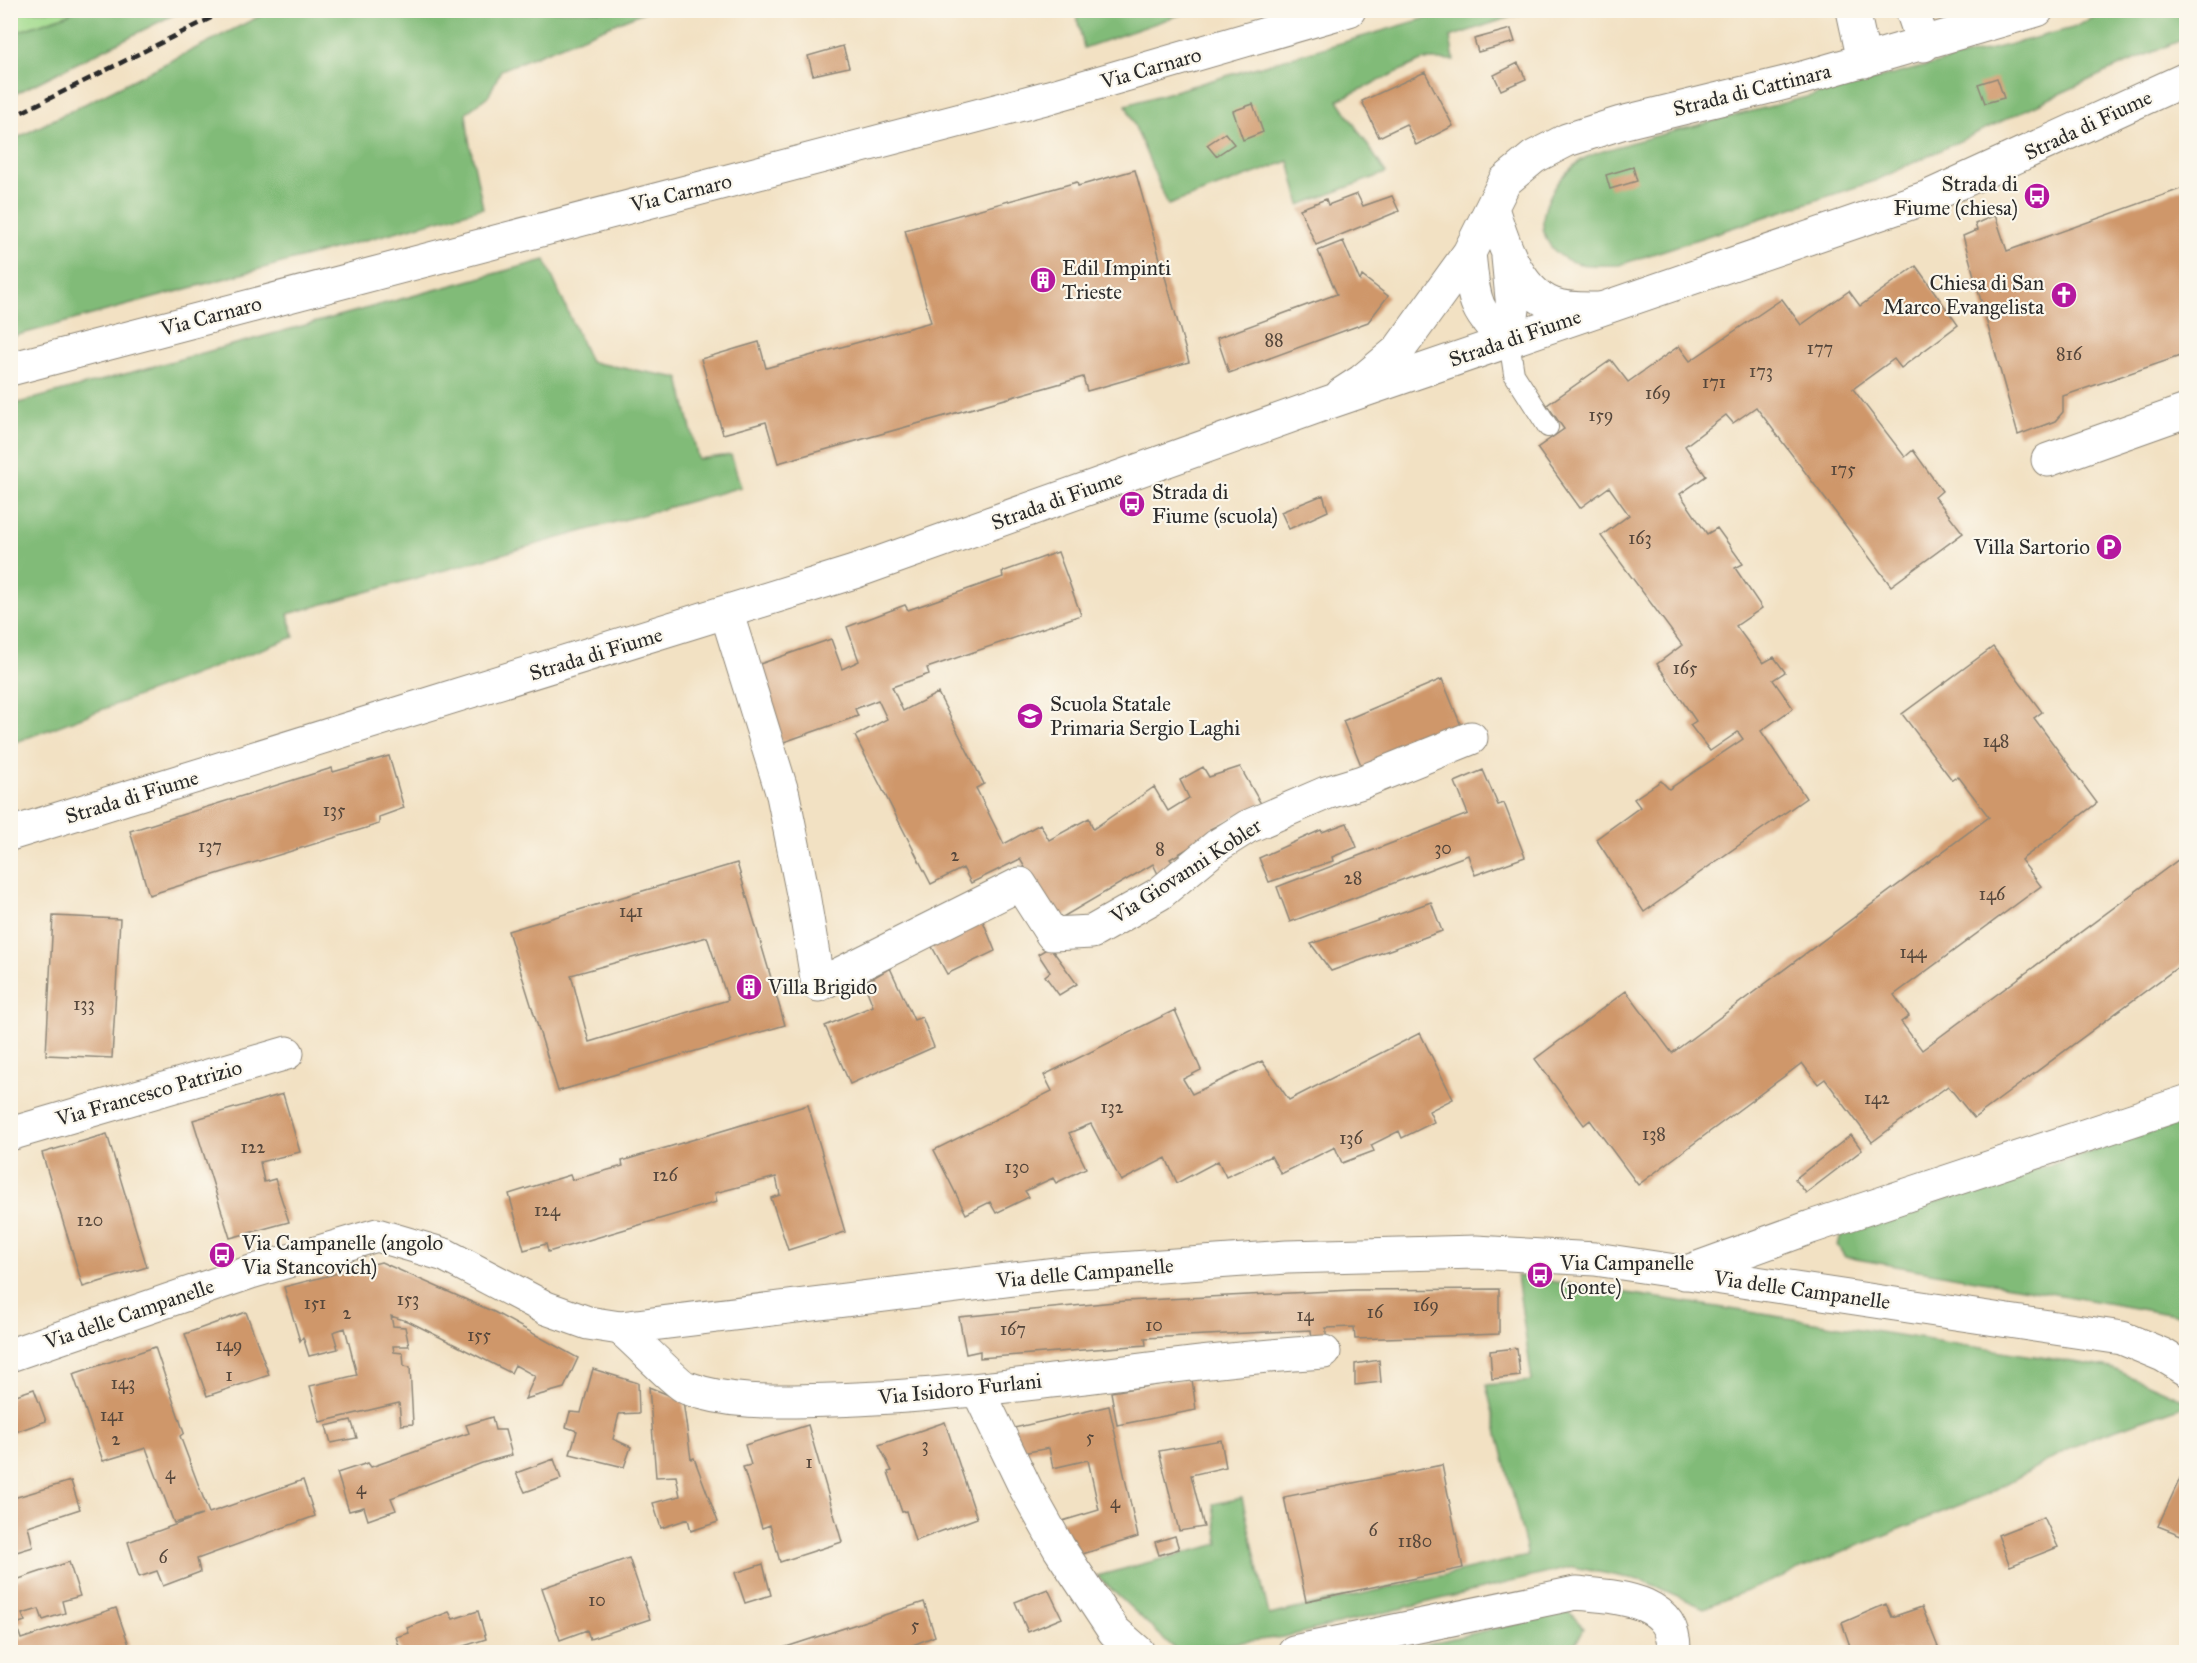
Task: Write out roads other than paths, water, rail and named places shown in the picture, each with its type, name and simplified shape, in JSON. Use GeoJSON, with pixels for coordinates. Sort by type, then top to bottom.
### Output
{"type":"FeatureCollection","features":[{"type":"Feature","properties":{"kind":"street"},"geometry":{"type":"LineString","coordinates":[[1190,58],[1293,10]]}},
{"type":"Feature","properties":{"kind":"street","name":"Via Carnaro"},"geometry":{"type":"LineString","coordinates":[[10,369],[1049,97],[1190,58],[1349,10]]}},
{"type":"Feature","properties":{"kind":"street"},"geometry":{"type":"LineString","coordinates":[[1853,10],[1863,61]]}},
{"type":"Feature","properties":{"kind":"street"},"geometry":{"type":"LineString","coordinates":[[1912,10],[1924,45]]}},
{"type":"Feature","properties":{"kind":"street","name":"Strada di Cattinara"},"geometry":{"type":"LineString","coordinates":[[1327,403],[1362,381],[1398,351],[1469,253],[1505,181],[1534,157],[1568,140],[1621,123],[1924,45],[2037,10]]}},
{"type":"Feature","properties":{"kind":"street","name":"Strada di Fiume"},"geometry":{"type":"LineString","coordinates":[[10,834],[727,614],[866,568],[1327,403],[1928,197],[2187,79]]}},
{"type":"Feature","properties":{"kind":"street"},"geometry":{"type":"LineString","coordinates":[[1469,253],[1478,311],[1490,327],[1509,341],[1513,309],[1508,257],[1492,208]]}},
{"type":"Feature","properties":{"kind":"street"},"geometry":{"type":"LineString","coordinates":[[1508,257],[1532,288],[1551,304],[1571,308],[1599,309]]}},
{"type":"Feature","properties":{"kind":"street"},"geometry":{"type":"LineString","coordinates":[[2048,460],[2187,411]]}},
{"type":"Feature","properties":{"kind":"street","name":"Via Giovanni Kobler"},"geometry":{"type":"LineString","coordinates":[[727,614],[783,795],[818,985],[1020,884],[1052,934],[1092,932],[1158,894],[1217,846],[1247,827],[1326,793],[1362,782],[1471,738]]}},
{"type":"Feature","properties":{"kind":"street","name":"Via Francesco Patrizio"},"geometry":{"type":"LineString","coordinates":[[10,1134],[287,1053]]}},
{"type":"Feature","properties":{"kind":"street"},"geometry":{"type":"LineString","coordinates":[[1684,1273],[1811,1227],[2187,1102]]}},
{"type":"Feature","properties":{"kind":"street","name":"Via delle Campanelle"},"geometry":{"type":"LineString","coordinates":[[10,1355],[251,1272],[377,1235],[445,1255],[546,1308],[588,1323],[620,1328],[1063,1273],[1287,1257],[1476,1252],[1595,1259],[2122,1338],[2163,1355],[2187,1369]]}},
{"type":"Feature","properties":{"kind":"street","name":"Via Isidoro Furlani"},"geometry":{"type":"LineString","coordinates":[[620,1328],[685,1388],[729,1398],[770,1402],[863,1399],[978,1390],[1210,1361],[1324,1352]]}},
{"type":"Feature","properties":{"kind":"street"},"geometry":{"type":"LineString","coordinates":[[978,1390],[1026,1489],[1065,1557],[1114,1631],[1138,1653]]}},
{"type":"Feature","properties":{"kind":"street"},"geometry":{"type":"LineString","coordinates":[[1294,1653],[1576,1593],[1616,1597],[1647,1605],[1665,1619],[1674,1645]]}},
{"type":"Feature","properties":{"kind":"lane"},"geometry":{"type":"LineString","coordinates":[[1509,341],[1514,374],[1548,427]]}},
{"type":"Feature","properties":{"kind":"railway"},"geometry":{"type":"LineString","coordinates":[[10,118],[227,10]]}},
{"type":"Feature","properties":{"kind":"place","name":"Strada di Fiume (chiesa)"},"geometry":{"type":"Point","coordinates":[2037,196]}},
{"type":"Feature","properties":{"kind":"place","name":"Edil Impinti Trieste"},"geometry":{"type":"Point","coordinates":[1043,280]}},
{"type":"Feature","properties":{"kind":"place","name":"Chiesa di San Marco Evangelista"},"geometry":{"type":"Point","coordinates":[2064,295]}},
{"type":"Feature","properties":{"kind":"place","name":"Strada di Fiume (scuola)"},"geometry":{"type":"Point","coordinates":[1132,504]}},
{"type":"Feature","properties":{"kind":"place","name":"Villa Sartorio"},"geometry":{"type":"Point","coordinates":[2109,547]}},
{"type":"Feature","properties":{"kind":"place","name":"Scuola Statale Primaria Sergio Laghi"},"geometry":{"type":"Point","coordinates":[1030,716]}},
{"type":"Feature","properties":{"kind":"place","name":"Villa Brigido"},"geometry":{"type":"Point","coordinates":[749,987]}},
{"type":"Feature","properties":{"kind":"place","name":"Via Campanelle (angolo Via Stancovich)"},"geometry":{"type":"Point","coordinates":[222,1255]}},
{"type":"Feature","properties":{"kind":"place","name":"Via Campanelle (ponte)"},"geometry":{"type":"Point","coordinates":[1540,1275]}}]}
